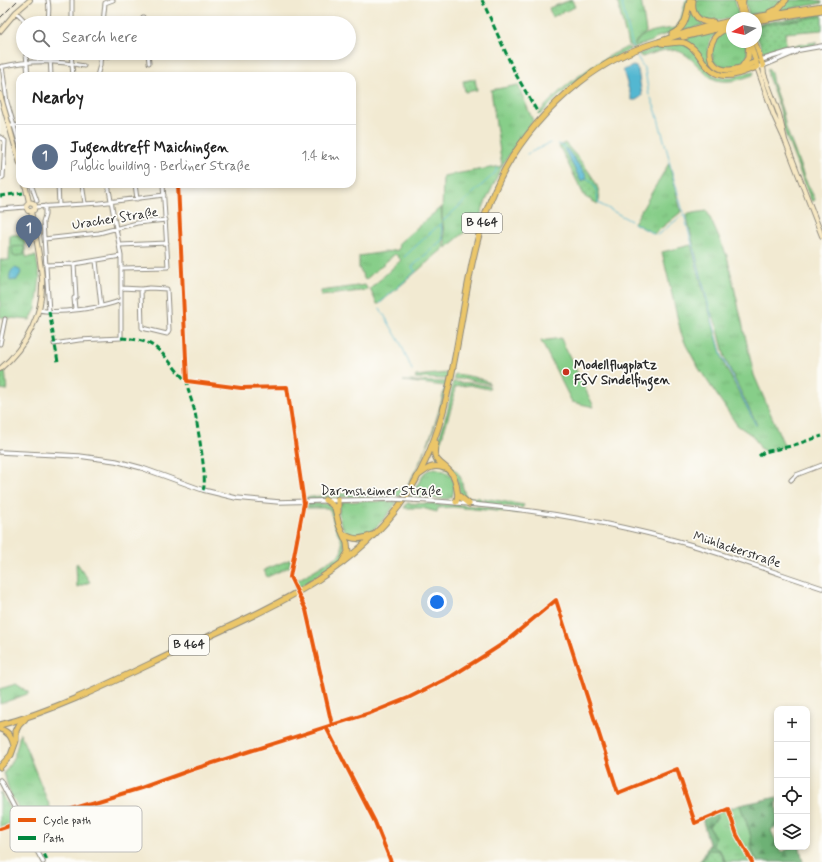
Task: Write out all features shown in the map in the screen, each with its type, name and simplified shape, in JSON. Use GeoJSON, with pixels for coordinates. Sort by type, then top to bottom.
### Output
{"type":"FeatureCollection","features":[{"type":"Feature","properties":{"kind":"highway"},"geometry":{"type":"LineString","coordinates":[[692,0],[692,6],[696,17],[702,22],[726,22]]}},
{"type":"Feature","properties":{"kind":"highway"},"geometry":{"type":"LineString","coordinates":[[652,43],[675,33],[683,26],[692,0]]}},
{"type":"Feature","properties":{"kind":"highway"},"geometry":{"type":"LineString","coordinates":[[762,15],[778,9],[786,0]]}},
{"type":"Feature","properties":{"kind":"highway"},"geometry":{"type":"LineString","coordinates":[[762,16],[822,6]]}},
{"type":"Feature","properties":{"kind":"highway"},"geometry":{"type":"LineString","coordinates":[[762,20],[822,10]]}},
{"type":"Feature","properties":{"kind":"highway","name":"B 464"},"geometry":{"type":"LineString","coordinates":[[0,725],[26,718],[58,706],[262,610],[305,588],[339,566],[359,550],[397,509],[418,476],[436,434],[452,373],[473,255],[483,218],[492,194],[508,163],[527,134],[551,106],[582,81],[630,54],[652,43],[689,31],[726,25]]}},
{"type":"Feature","properties":{"kind":"highway","name":"B 464"},"geometry":{"type":"LineString","coordinates":[[640,49],[726,25]]}},
{"type":"Feature","properties":{"kind":"highway"},"geometry":{"type":"LineString","coordinates":[[726,27],[712,40],[709,50],[710,57],[716,65],[722,69],[731,70],[759,64]]}},
{"type":"Feature","properties":{"kind":"highway"},"geometry":{"type":"LineString","coordinates":[[661,43],[676,42],[688,45],[706,65],[718,75],[732,76],[759,64]]}},
{"type":"Feature","properties":{"kind":"highway"},"geometry":{"type":"LineString","coordinates":[[742,67],[748,58],[749,48]]}},
{"type":"Feature","properties":{"kind":"highway"},"geometry":{"type":"LineString","coordinates":[[436,434],[435,455],[438,461],[454,477],[457,492],[455,502]]}},
{"type":"Feature","properties":{"kind":"highway"},"geometry":{"type":"LineString","coordinates":[[418,476],[430,467],[437,466],[445,468]]}},
{"type":"Feature","properties":{"kind":"highway"},"geometry":{"type":"LineString","coordinates":[[457,492],[469,504]]}},
{"type":"Feature","properties":{"kind":"highway"},"geometry":{"type":"LineString","coordinates":[[325,500],[335,508]]}},
{"type":"Feature","properties":{"kind":"highway"},"geometry":{"type":"LineString","coordinates":[[336,500],[335,508],[337,515]]}},
{"type":"Feature","properties":{"kind":"highway"},"geometry":{"type":"LineString","coordinates":[[336,500],[338,525],[347,543],[348,552],[339,566]]}},
{"type":"Feature","properties":{"kind":"highway"},"geometry":{"type":"LineString","coordinates":[[343,534],[350,538],[359,539],[366,538],[377,532]]}},
{"type":"Feature","properties":{"kind":"highway"},"geometry":{"type":"LineString","coordinates":[[0,767],[9,758],[14,747],[18,728],[26,718]]}},
{"type":"Feature","properties":{"kind":"highway"},"geometry":{"type":"LineString","coordinates":[[0,730],[5,731],[10,736],[14,747]]}},
{"type":"Feature","properties":{"kind":"highway"},"geometry":{"type":"LineString","coordinates":[[0,764],[9,758]]}},
{"type":"Feature","properties":{"kind":"main road"},"geometry":{"type":"LineString","coordinates":[[0,31],[16,12],[30,0]]}},
{"type":"Feature","properties":{"kind":"main road"},"geometry":{"type":"LineString","coordinates":[[737,0],[743,11]]}},
{"type":"Feature","properties":{"kind":"main road"},"geometry":{"type":"LineString","coordinates":[[742,1],[743,11]]}},
{"type":"Feature","properties":{"kind":"main road"},"geometry":{"type":"LineString","coordinates":[[752,48],[759,64],[774,116],[785,140],[822,236]]}},
{"type":"Feature","properties":{"kind":"main road"},"geometry":{"type":"LineString","coordinates":[[757,48],[759,64]]}},
{"type":"Feature","properties":{"kind":"main road"},"geometry":{"type":"LineString","coordinates":[[0,94],[11,125],[16,147]]}},
{"type":"Feature","properties":{"kind":"main road"},"geometry":{"type":"LineString","coordinates":[[0,369],[21,347],[33,326],[39,310],[42,278],[31,211],[28,211],[26,207],[29,202],[26,188]]}},
{"type":"Feature","properties":{"kind":"main road"},"geometry":{"type":"LineString","coordinates":[[29,202],[33,203],[35,207],[34,210],[31,211]]}},
{"type":"Feature","properties":{"kind":"street"},"geometry":{"type":"LineString","coordinates":[[48,0],[50,12],[49,16]]}},
{"type":"Feature","properties":{"kind":"street"},"geometry":{"type":"LineString","coordinates":[[72,0],[72,16]]}},
{"type":"Feature","properties":{"kind":"street"},"geometry":{"type":"LineString","coordinates":[[102,0],[105,3]]}},
{"type":"Feature","properties":{"kind":"street"},"geometry":{"type":"LineString","coordinates":[[105,3],[113,0]]}},
{"type":"Feature","properties":{"kind":"street"},"geometry":{"type":"LineString","coordinates":[[104,16],[105,3]]}},
{"type":"Feature","properties":{"kind":"street"},"geometry":{"type":"LineString","coordinates":[[16,12],[20,16]]}},
{"type":"Feature","properties":{"kind":"street"},"geometry":{"type":"LineString","coordinates":[[759,64],[788,52],[822,46]]}},
{"type":"Feature","properties":{"kind":"street"},"geometry":{"type":"LineString","coordinates":[[98,72],[100,60]]}},
{"type":"Feature","properties":{"kind":"street"},"geometry":{"type":"LineString","coordinates":[[51,61],[51,72]]}},
{"type":"Feature","properties":{"kind":"street"},"geometry":{"type":"LineString","coordinates":[[16,137],[11,125],[1,66],[27,62],[51,61],[84,66]]}},
{"type":"Feature","properties":{"kind":"street"},"geometry":{"type":"LineString","coordinates":[[27,62],[28,72]]}},
{"type":"Feature","properties":{"kind":"street"},"geometry":{"type":"LineString","coordinates":[[71,63],[72,72]]}},
{"type":"Feature","properties":{"kind":"street"},"geometry":{"type":"LineString","coordinates":[[11,125],[16,125]]}},
{"type":"Feature","properties":{"kind":"street"},"geometry":{"type":"LineString","coordinates":[[0,137],[5,141],[3,177],[0,180]]}},
{"type":"Feature","properties":{"kind":"street"},"geometry":{"type":"LineString","coordinates":[[0,167],[3,170]]}},
{"type":"Feature","properties":{"kind":"street"},"geometry":{"type":"LineString","coordinates":[[32,188],[37,201]]}},
{"type":"Feature","properties":{"kind":"street"},"geometry":{"type":"LineString","coordinates":[[58,188],[59,205]]}},
{"type":"Feature","properties":{"kind":"street"},"geometry":{"type":"LineString","coordinates":[[83,188],[86,203]]}},
{"type":"Feature","properties":{"kind":"street"},"geometry":{"type":"LineString","coordinates":[[54,344],[79,340],[121,338],[122,268],[120,245],[109,188]]}},
{"type":"Feature","properties":{"kind":"street"},"geometry":{"type":"LineString","coordinates":[[136,188],[137,199]]}},
{"type":"Feature","properties":{"kind":"street"},"geometry":{"type":"LineString","coordinates":[[122,268],[168,267],[163,188]]}},
{"type":"Feature","properties":{"kind":"street"},"geometry":{"type":"LineString","coordinates":[[35,207],[112,202],[164,195]]}},
{"type":"Feature","properties":{"kind":"street"},"geometry":{"type":"LineString","coordinates":[[45,206],[43,222],[49,311]]}},
{"type":"Feature","properties":{"kind":"street"},"geometry":{"type":"LineString","coordinates":[[0,209],[26,207]]}},
{"type":"Feature","properties":{"kind":"street","name":"Uracher Straße"},"geometry":{"type":"LineString","coordinates":[[44,239],[99,233],[137,223],[166,220]]}},
{"type":"Feature","properties":{"kind":"street"},"geometry":{"type":"LineString","coordinates":[[120,245],[167,243]]}},
{"type":"Feature","properties":{"kind":"street"},"geometry":{"type":"LineString","coordinates":[[46,265],[74,264],[121,256]]}},
{"type":"Feature","properties":{"kind":"street"},"geometry":{"type":"LineString","coordinates":[[96,261],[101,306]]}},
{"type":"Feature","properties":{"kind":"street"},"geometry":{"type":"LineString","coordinates":[[74,264],[76,297],[74,298],[75,309]]}},
{"type":"Feature","properties":{"kind":"street"},"geometry":{"type":"LineString","coordinates":[[121,288],[141,288],[167,289],[169,333],[167,334],[142,328],[141,288]]}},
{"type":"Feature","properties":{"kind":"street"},"geometry":{"type":"LineString","coordinates":[[39,310],[49,311],[101,306],[121,300]]}},
{"type":"Feature","properties":{"kind":"street"},"geometry":{"type":"LineString","coordinates":[[0,344],[5,320]]}},
{"type":"Feature","properties":{"kind":"street","name":"Darmsheimer Straße"},"geometry":{"type":"LineString","coordinates":[[0,452],[79,456],[116,461],[142,468],[203,490],[236,498],[279,502],[393,499],[455,502],[549,514],[645,533]]}},
{"type":"Feature","properties":{"kind":"street"},"geometry":{"type":"LineString","coordinates":[[791,480],[796,475],[822,465]]}},
{"type":"Feature","properties":{"kind":"street","name":"Mühlackerstraße"},"geometry":{"type":"LineString","coordinates":[[645,533],[695,546],[822,588]]}},
{"type":"Feature","properties":{"kind":"street"},"geometry":{"type":"LineString","coordinates":[[0,780],[14,806]]}},
{"type":"Feature","properties":{"kind":"street"},"geometry":{"type":"LineString","coordinates":[[38,852],[43,862]]}},
{"type":"Feature","properties":{"kind":"green space"},"geometry":{"type":"Polygon","coordinates":[[[571,0],[575,7],[552,17],[549,8],[571,0]]]}},
{"type":"Feature","properties":{"kind":"green space"},"geometry":{"type":"Polygon","coordinates":[[[617,0],[641,0],[646,32],[636,41],[633,49],[628,45],[617,0]]]}},
{"type":"Feature","properties":{"kind":"green space"},"geometry":{"type":"Polygon","coordinates":[[[686,0],[689,0],[684,19],[675,31],[635,47],[638,40],[642,36],[658,30],[676,28],[680,22],[686,0]]]}},
{"type":"Feature","properties":{"kind":"green space"},"geometry":{"type":"Polygon","coordinates":[[[695,0],[735,0],[738,12],[726,12],[726,19],[710,22],[696,15],[695,0]]]}},
{"type":"Feature","properties":{"kind":"green space"},"geometry":{"type":"Polygon","coordinates":[[[745,0],[785,0],[771,11],[762,13],[748,12],[745,0]]]}},
{"type":"Feature","properties":{"kind":"green space"},"geometry":{"type":"Polygon","coordinates":[[[788,0],[816,0],[822,3],[779,11],[788,0]]]}},
{"type":"Feature","properties":{"kind":"green space"},"geometry":{"type":"Polygon","coordinates":[[[691,1],[699,21],[704,25],[680,31],[691,1]]]}},
{"type":"Feature","properties":{"kind":"green space"},"geometry":{"type":"Polygon","coordinates":[[[822,13],[822,16],[762,25],[762,23],[822,13]]]}},
{"type":"Feature","properties":{"kind":"green space"},"geometry":{"type":"Polygon","coordinates":[[[822,16],[822,30],[785,33],[786,45],[763,52],[761,48],[762,25],[822,16]]]}},
{"type":"Feature","properties":{"kind":"green space"},"geometry":{"type":"Polygon","coordinates":[[[719,30],[711,40],[708,47],[712,61],[716,67],[740,70],[727,73],[711,69],[697,52],[677,40],[719,30]]]}},
{"type":"Feature","properties":{"kind":"green space"},"geometry":{"type":"Polygon","coordinates":[[[726,31],[726,48],[747,48],[748,55],[740,66],[726,69],[714,62],[710,47],[722,32],[726,31]]]}},
{"type":"Feature","properties":{"kind":"green space"},"geometry":{"type":"Polygon","coordinates":[[[816,42],[816,45],[803,48],[787,48],[765,55],[765,53],[785,47],[816,42]]]}},
{"type":"Feature","properties":{"kind":"green space"},"geometry":{"type":"Polygon","coordinates":[[[681,43],[692,49],[704,66],[716,77],[731,78],[752,71],[754,72],[753,75],[739,80],[716,80],[703,71],[686,55],[680,52],[665,50],[642,57],[638,54],[666,44],[681,43]]]}},
{"type":"Feature","properties":{"kind":"green space"},"geometry":{"type":"Polygon","coordinates":[[[627,47],[631,49],[584,75],[561,94],[540,115],[539,113],[547,104],[573,80],[603,60],[627,47]]]}},
{"type":"Feature","properties":{"kind":"green space"},"geometry":{"type":"Polygon","coordinates":[[[768,68],[771,72],[786,128],[805,179],[815,199],[814,201],[811,201],[784,131],[780,109],[768,76],[768,68]]]}},
{"type":"Feature","properties":{"kind":"green space"},"geometry":{"type":"Polygon","coordinates":[[[475,79],[477,90],[465,92],[463,81],[475,79]]]}},
{"type":"Feature","properties":{"kind":"green space"},"geometry":{"type":"Polygon","coordinates":[[[518,85],[533,121],[502,166],[491,90],[518,85]]]}},
{"type":"Feature","properties":{"kind":"green space"},"geometry":{"type":"Polygon","coordinates":[[[565,143],[583,164],[594,181],[600,197],[598,204],[585,197],[559,146],[565,143]]]}},
{"type":"Feature","properties":{"kind":"green space"},"geometry":{"type":"Polygon","coordinates":[[[669,163],[681,212],[654,234],[634,223],[669,163]]]}},
{"type":"Feature","properties":{"kind":"green space"},"geometry":{"type":"Polygon","coordinates":[[[502,166],[478,221],[446,248],[442,216],[443,176],[502,166]]]}},
{"type":"Feature","properties":{"kind":"green space"},"geometry":{"type":"Polygon","coordinates":[[[441,207],[444,248],[379,304],[377,304],[370,289],[401,260],[395,254],[365,280],[359,268],[359,256],[398,250],[399,243],[441,207]]]}},
{"type":"Feature","properties":{"kind":"green space"},"geometry":{"type":"Polygon","coordinates":[[[707,211],[727,256],[754,375],[784,445],[769,451],[761,449],[753,436],[737,425],[698,367],[681,333],[662,252],[691,245],[725,366],[757,425],[726,361],[717,326],[709,308],[686,214],[707,211]]]}},
{"type":"Feature","properties":{"kind":"green space"},"geometry":{"type":"Polygon","coordinates":[[[24,234],[26,257],[36,256],[40,278],[36,309],[30,320],[0,317],[0,260],[9,260],[10,235],[24,234]]]}},
{"type":"Feature","properties":{"kind":"green space"},"geometry":{"type":"Polygon","coordinates":[[[24,246],[24,255],[13,256],[12,247],[24,246]]]}},
{"type":"Feature","properties":{"kind":"green space"},"geometry":{"type":"Polygon","coordinates":[[[365,285],[368,290],[321,296],[321,291],[365,285]]]}},
{"type":"Feature","properties":{"kind":"green space","name":"Modellflugplatz FSV Sindelfingen"},"geometry":{"type":"Polygon","coordinates":[[[561,338],[594,407],[572,402],[541,341],[561,338]]]}},
{"type":"Feature","properties":{"kind":"green space"},"geometry":{"type":"Polygon","coordinates":[[[5,369],[7,390],[0,389],[0,373],[5,369]]]}},
{"type":"Feature","properties":{"kind":"green space"},"geometry":{"type":"Polygon","coordinates":[[[449,374],[448,379],[415,378],[416,376],[449,374]]]}},
{"type":"Feature","properties":{"kind":"green space"},"geometry":{"type":"Polygon","coordinates":[[[455,374],[479,378],[490,384],[465,379],[453,379],[455,374]]]}},
{"type":"Feature","properties":{"kind":"green space"},"geometry":{"type":"Polygon","coordinates":[[[403,381],[448,382],[433,431],[445,386],[403,381]]]}},
{"type":"Feature","properties":{"kind":"green space"},"geometry":{"type":"Polygon","coordinates":[[[453,382],[473,383],[489,386],[490,388],[488,389],[470,385],[455,387],[452,405],[439,447],[439,452],[443,459],[460,476],[464,492],[467,497],[480,498],[483,501],[482,504],[463,498],[459,492],[458,482],[437,457],[437,444],[448,409],[453,382]]]}},
{"type":"Feature","properties":{"kind":"green space"},"geometry":{"type":"Polygon","coordinates":[[[429,442],[417,469],[401,496],[335,497],[305,500],[304,498],[335,494],[405,489],[429,442]]]}},
{"type":"Feature","properties":{"kind":"green space"},"geometry":{"type":"Polygon","coordinates":[[[434,468],[444,471],[451,477],[454,485],[452,497],[448,499],[410,497],[425,472],[434,468]]]}},
{"type":"Feature","properties":{"kind":"green space"},"geometry":{"type":"Polygon","coordinates":[[[483,498],[524,505],[522,508],[487,504],[483,498]]]}},
{"type":"Feature","properties":{"kind":"green space"},"geometry":{"type":"Polygon","coordinates":[[[343,502],[397,502],[385,518],[371,532],[359,538],[348,534],[343,529],[344,527],[342,527],[341,524],[339,510],[340,504],[343,502]]]}},
{"type":"Feature","properties":{"kind":"green space"},"geometry":{"type":"Polygon","coordinates":[[[305,503],[329,504],[334,510],[337,527],[344,538],[346,552],[340,560],[297,589],[295,585],[296,581],[338,556],[342,549],[341,539],[334,524],[330,510],[328,508],[305,508],[305,506],[313,505],[305,505],[305,503]]]}},
{"type":"Feature","properties":{"kind":"green space"},"geometry":{"type":"Polygon","coordinates":[[[407,503],[463,505],[518,511],[518,513],[453,507],[438,508],[437,512],[422,508],[404,508],[407,503]]]}},
{"type":"Feature","properties":{"kind":"green space"},"geometry":{"type":"Polygon","coordinates":[[[291,559],[289,567],[267,577],[264,570],[291,559]]]}},
{"type":"Feature","properties":{"kind":"green space"},"geometry":{"type":"Polygon","coordinates":[[[77,563],[90,582],[77,587],[76,564],[77,563]]]}},
{"type":"Feature","properties":{"kind":"green space"},"geometry":{"type":"Polygon","coordinates":[[[16,684],[30,693],[0,704],[0,689],[16,684]]]}},
{"type":"Feature","properties":{"kind":"green space"},"geometry":{"type":"Polygon","coordinates":[[[20,733],[50,806],[17,806],[9,791],[4,773],[15,754],[20,733]]]}},
{"type":"Feature","properties":{"kind":"green space"},"geometry":{"type":"Polygon","coordinates":[[[0,792],[10,810],[10,824],[0,828],[0,792]]]}},
{"type":"Feature","properties":{"kind":"green space"},"geometry":{"type":"Polygon","coordinates":[[[774,798],[774,828],[771,830],[774,837],[774,850],[780,850],[781,852],[786,850],[801,850],[803,862],[758,862],[753,853],[748,826],[740,805],[774,798]]]}},
{"type":"Feature","properties":{"kind":"green space"},"geometry":{"type":"Polygon","coordinates":[[[740,805],[748,826],[753,853],[758,862],[726,862],[720,851],[713,846],[709,825],[717,819],[716,813],[740,805]]]}},
{"type":"Feature","properties":{"kind":"green space"},"geometry":{"type":"Polygon","coordinates":[[[716,813],[717,818],[709,826],[715,838],[713,846],[720,851],[726,862],[723,862],[723,858],[709,850],[702,862],[699,862],[709,844],[702,818],[716,813]]]}},
{"type":"Feature","properties":{"kind":"green space"},"geometry":{"type":"Polygon","coordinates":[[[709,850],[719,851],[723,858],[723,862],[702,862],[709,850]]]}},
{"type":"Feature","properties":{"kind":"water"},"geometry":{"type":"Polygon","coordinates":[[[633,66],[638,70],[642,96],[636,100],[632,100],[623,70],[633,66]]]}},
{"type":"Feature","properties":{"kind":"water"},"geometry":{"type":"Polygon","coordinates":[[[564,149],[567,149],[586,175],[587,179],[581,181],[564,149]]]}},
{"type":"Feature","properties":{"kind":"water"},"geometry":{"type":"Polygon","coordinates":[[[15,268],[20,270],[21,273],[16,281],[10,281],[10,273],[15,268]]]}},
{"type":"Feature","properties":{"kind":"waterway"},"geometry":{"type":"LineString","coordinates":[[621,0],[633,48]]}},
{"type":"Feature","properties":{"kind":"waterway"},"geometry":{"type":"LineString","coordinates":[[635,53],[645,70],[649,95]]}},
{"type":"Feature","properties":{"kind":"waterway"},"geometry":{"type":"LineString","coordinates":[[651,98],[669,158]]}},
{"type":"Feature","properties":{"kind":"waterway"},"geometry":{"type":"LineString","coordinates":[[527,154],[550,143]]}},
{"type":"Feature","properties":{"kind":"waterway"},"geometry":{"type":"LineString","coordinates":[[558,144],[564,147],[565,150]]}},
{"type":"Feature","properties":{"kind":"waterway"},"geometry":{"type":"LineString","coordinates":[[669,161],[683,212]]}},
{"type":"Feature","properties":{"kind":"waterway"},"geometry":{"type":"LineString","coordinates":[[443,221],[495,173],[497,168]]}},
{"type":"Feature","properties":{"kind":"waterway"},"geometry":{"type":"LineString","coordinates":[[587,178],[596,188],[598,203],[631,221]]}},
{"type":"Feature","properties":{"kind":"waterway"},"geometry":{"type":"LineString","coordinates":[[665,229],[684,214],[722,356],[756,425]]}},
{"type":"Feature","properties":{"kind":"waterway"},"geometry":{"type":"LineString","coordinates":[[404,257],[441,223]]}},
{"type":"Feature","properties":{"kind":"waterway"},"geometry":{"type":"LineString","coordinates":[[634,223],[654,234]]}},
{"type":"Feature","properties":{"kind":"waterway"},"geometry":{"type":"LineString","coordinates":[[380,303],[416,271],[412,268],[413,266],[443,239],[441,225]]}},
{"type":"Feature","properties":{"kind":"waterway"},"geometry":{"type":"LineString","coordinates":[[657,235],[663,231]]}},
{"type":"Feature","properties":{"kind":"waterway"},"geometry":{"type":"LineString","coordinates":[[380,308],[401,344],[412,370]]}},
{"type":"Feature","properties":{"kind":"railway"},"geometry":{"type":"LineString","coordinates":[[0,18],[18,0]]}},
{"type":"Feature","properties":{"kind":"marked path"},"geometry":{"type":"LineString","coordinates":[[482,0],[515,73],[538,113]]}},
{"type":"Feature","properties":{"kind":"marked path"},"geometry":{"type":"LineString","coordinates":[[0,196],[23,193]]}},
{"type":"Feature","properties":{"kind":"marked path"},"geometry":{"type":"LineString","coordinates":[[49,311],[58,362]]}},
{"type":"Feature","properties":{"kind":"marked path"},"geometry":{"type":"LineString","coordinates":[[121,338],[139,340],[152,345],[162,353],[187,381]]}},
{"type":"Feature","properties":{"kind":"marked path"},"geometry":{"type":"LineString","coordinates":[[187,379],[202,452],[204,476],[203,490]]}},
{"type":"Feature","properties":{"kind":"marked path"},"geometry":{"type":"LineString","coordinates":[[759,456],[764,452],[791,446],[822,436]]}},
{"type":"Feature","properties":{"kind":"marked path"},"geometry":{"type":"LineString","coordinates":[[43,852],[48,862]]}},
{"type":"Feature","properties":{"kind":"cycle path"},"geometry":{"type":"LineString","coordinates":[[178,188],[187,381],[241,388],[287,387],[304,503],[290,577],[306,610],[332,725]]}},
{"type":"Feature","properties":{"kind":"cycle path"},"geometry":{"type":"LineString","coordinates":[[82,806],[373,712],[408,698],[452,676],[504,643],[556,600],[618,793],[677,769],[695,823],[728,809],[737,835],[752,862]]}},
{"type":"Feature","properties":{"kind":"cycle path"},"geometry":{"type":"LineString","coordinates":[[326,727],[375,822],[391,862]]}},
{"type":"Feature","properties":{"kind":"cycle path"},"geometry":{"type":"LineString","coordinates":[[0,829],[10,826]]}},
{"type":"Feature","properties":{"kind":"place","name":"Jugendtreff Maichingen"},"geometry":{"type":"Point","coordinates":[29,248]}},
{"type":"Feature","properties":{"kind":"place","name":"Modellflugplatz FSV Sindelfingen"},"geometry":{"type":"Point","coordinates":[566,372]}}]}
